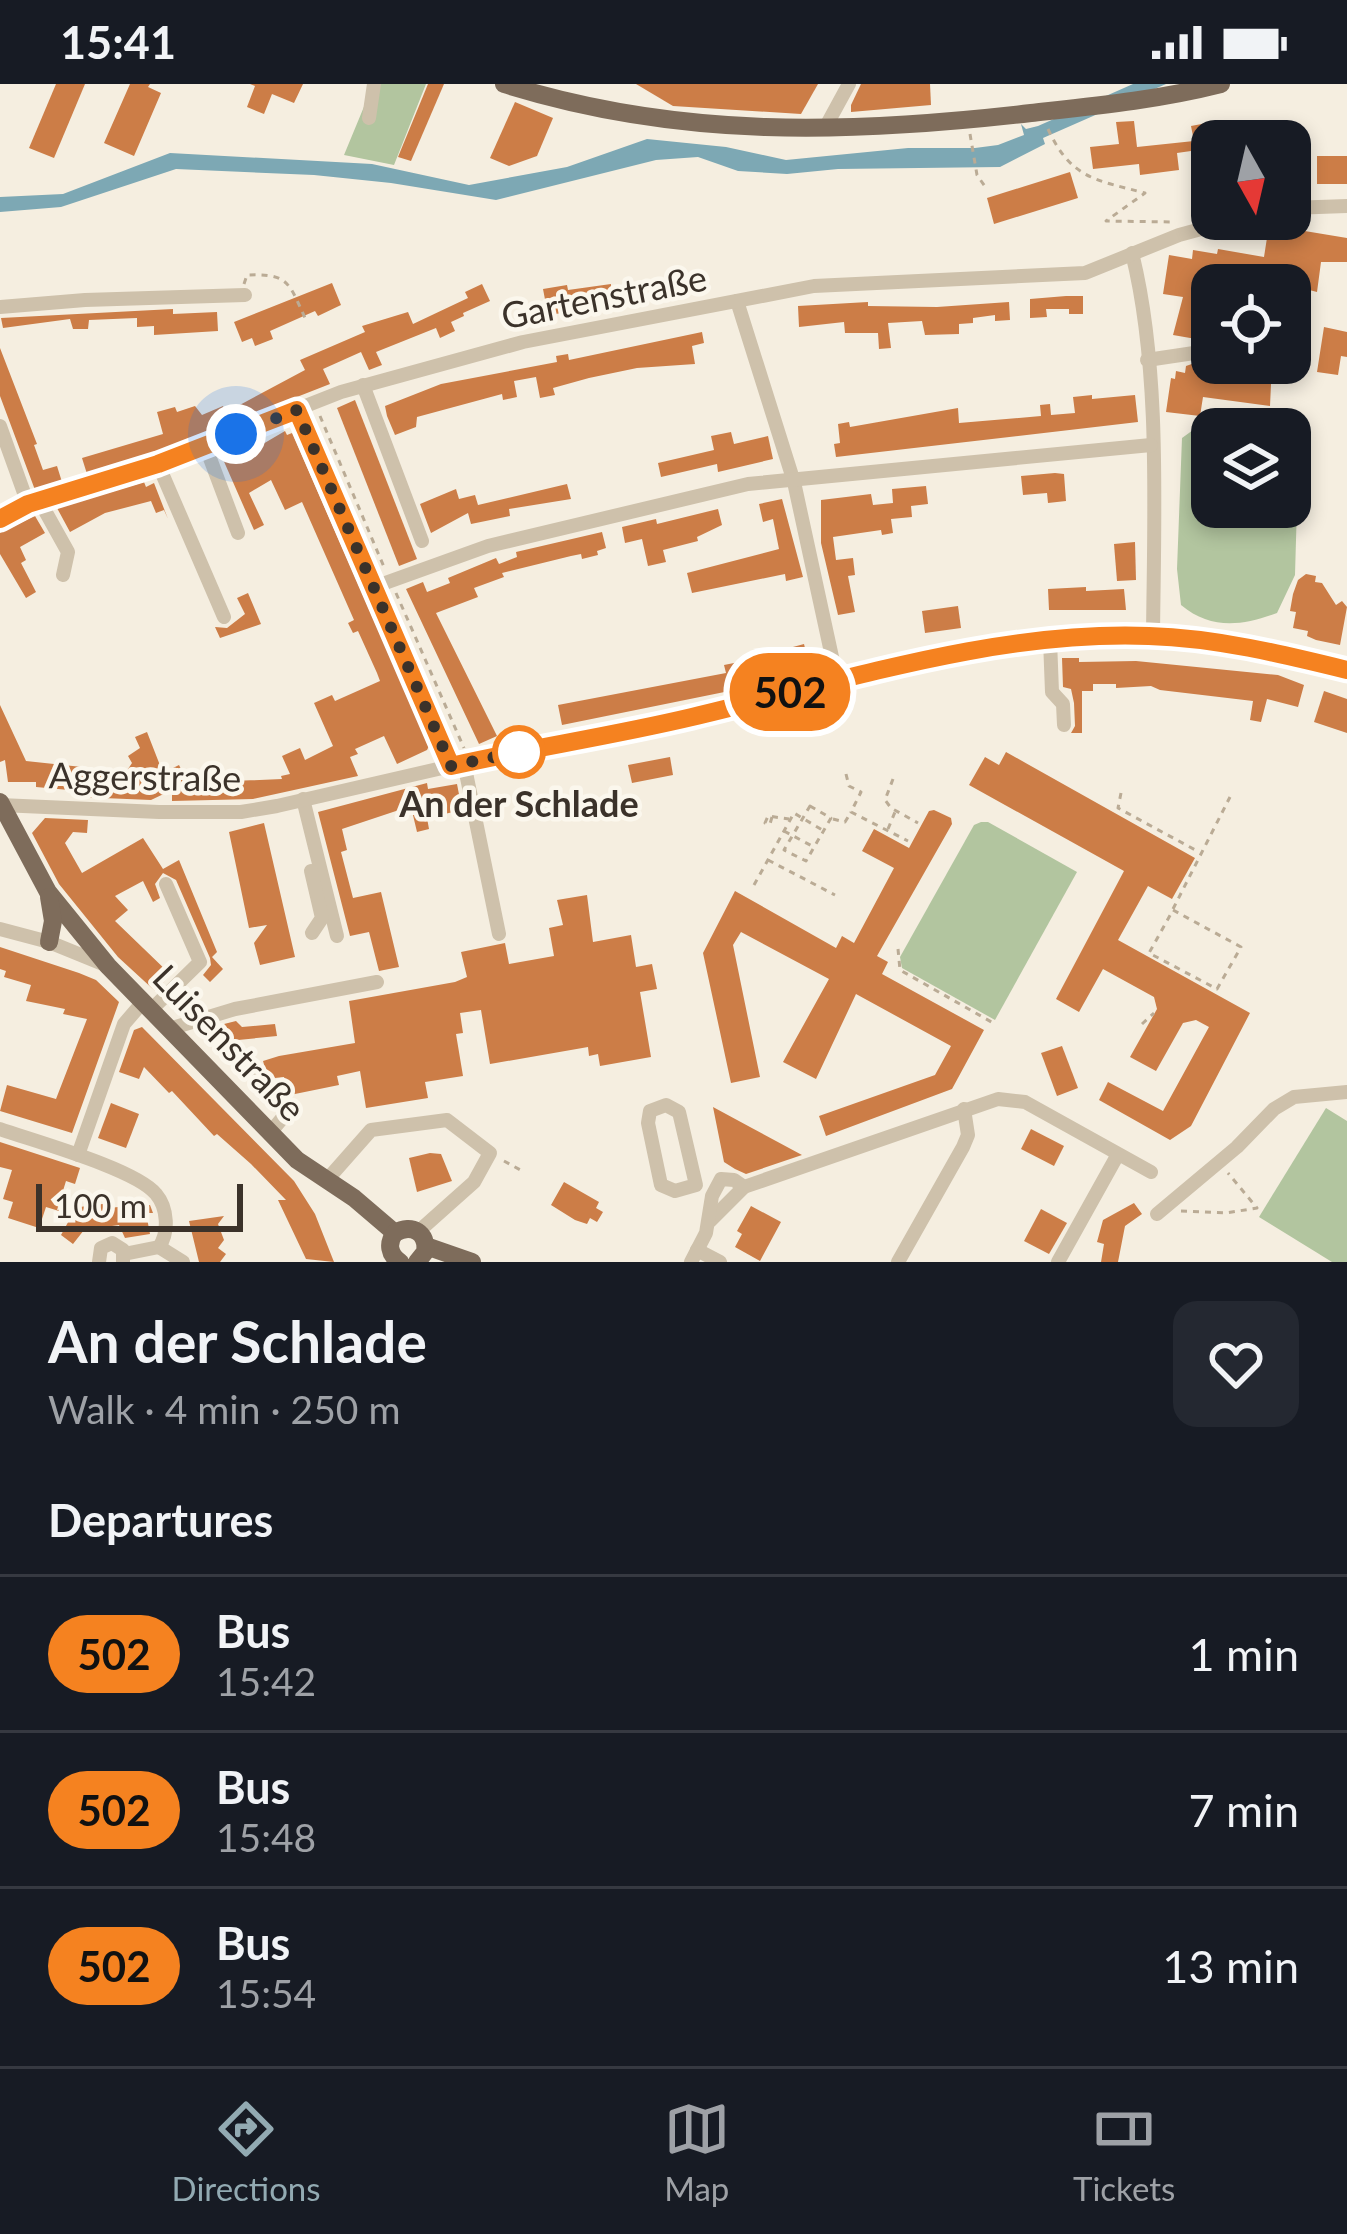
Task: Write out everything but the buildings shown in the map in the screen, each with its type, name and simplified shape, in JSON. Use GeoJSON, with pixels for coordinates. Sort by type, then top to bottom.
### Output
{"type":"FeatureCollection","features":[{"type":"Feature","properties":{"kind":"main road"},"geometry":{"type":"LineString","coordinates":[[504,84],[610,113],[660,120],[824,128],[967,120],[1114,94],[1221,84]]}},
{"type":"Feature","properties":{"kind":"main road"},"geometry":{"type":"LineString","coordinates":[[0,804],[48,892],[108,966]]}},
{"type":"Feature","properties":{"kind":"main road"},"geometry":{"type":"LineString","coordinates":[[48,892],[53,921],[49,942]]}},
{"type":"Feature","properties":{"kind":"main road","name":"Luisenstraße"},"geometry":{"type":"LineString","coordinates":[[108,966],[271,1133],[395,1233]]}},
{"type":"Feature","properties":{"kind":"main road"},"geometry":{"type":"LineString","coordinates":[[397,1261],[390,1244],[404,1228],[421,1247],[472,1262]]}},
{"type":"Feature","properties":{"kind":"street"},"geometry":{"type":"LineString","coordinates":[[369,118],[374,84]]}},
{"type":"Feature","properties":{"kind":"street"},"geometry":{"type":"LineString","coordinates":[[824,128],[849,84]]}},
{"type":"Feature","properties":{"kind":"street"},"geometry":{"type":"LineString","coordinates":[[1311,207],[1347,206]]}},
{"type":"Feature","properties":{"kind":"street","name":"Gartenstraße"},"geometry":{"type":"LineString","coordinates":[[0,519],[33,502],[158,464],[363,385],[523,342],[814,286],[1085,273],[1191,232]]}},
{"type":"Feature","properties":{"kind":"street"},"geometry":{"type":"LineString","coordinates":[[1132,253],[1142,290],[1155,470],[1153,636]]}},
{"type":"Feature","properties":{"kind":"street"},"geometry":{"type":"LineString","coordinates":[[0,307],[245,295]]}},
{"type":"Feature","properties":{"kind":"street"},"geometry":{"type":"LineString","coordinates":[[737,301],[794,482],[837,680]]}},
{"type":"Feature","properties":{"kind":"street"},"geometry":{"type":"LineString","coordinates":[[1147,360],[1191,353]]}},
{"type":"Feature","properties":{"kind":"street"},"geometry":{"type":"LineString","coordinates":[[363,385],[422,541]]}},
{"type":"Feature","properties":{"kind":"street"},"geometry":{"type":"LineString","coordinates":[[297,410],[458,764],[499,934]]}},
{"type":"Feature","properties":{"kind":"street"},"geometry":{"type":"LineString","coordinates":[[0,426],[33,502],[68,552],[63,574]]}},
{"type":"Feature","properties":{"kind":"street"},"geometry":{"type":"LineString","coordinates":[[374,587],[488,546],[748,484],[1151,445]]}},
{"type":"Feature","properties":{"kind":"street"},"geometry":{"type":"LineString","coordinates":[[205,446],[238,533]]}},
{"type":"Feature","properties":{"kind":"street"},"geometry":{"type":"LineString","coordinates":[[158,464],[224,617]]}},
{"type":"Feature","properties":{"kind":"street","name":"Aggerstraße"},"geometry":{"type":"LineString","coordinates":[[0,804],[242,812],[691,718],[837,680],[1050,640],[1153,636],[1269,652],[1347,670]]}},
{"type":"Feature","properties":{"kind":"street"},"geometry":{"type":"LineString","coordinates":[[1050,640],[1052,692],[1063,704],[1064,725]]}},
{"type":"Feature","properties":{"kind":"street"},"geometry":{"type":"LineString","coordinates":[[299,800],[322,918],[311,933]]}},
{"type":"Feature","properties":{"kind":"street"},"geometry":{"type":"LineString","coordinates":[[299,800],[337,936]]}},
{"type":"Feature","properties":{"kind":"street"},"geometry":{"type":"LineString","coordinates":[[78,1155],[124,1024],[200,962],[166,884]]}},
{"type":"Feature","properties":{"kind":"street","name":"Luisenstraße"},"geometry":{"type":"LineString","coordinates":[[0,929],[108,966]]}},
{"type":"Feature","properties":{"kind":"street"},"geometry":{"type":"LineString","coordinates":[[169,1029],[235,1009],[377,982]]}},
{"type":"Feature","properties":{"kind":"street"},"geometry":{"type":"LineString","coordinates":[[250,1069],[289,1110],[271,1133]]}},
{"type":"Feature","properties":{"kind":"street"},"geometry":{"type":"LineString","coordinates":[[1157,1214],[1274,1109],[1294,1097],[1347,1092]]}},
{"type":"Feature","properties":{"kind":"street"},"geometry":{"type":"LineString","coordinates":[[710,1221],[744,1187],[998,1099],[1025,1102],[1150,1172]]}},
{"type":"Feature","properties":{"kind":"street"},"geometry":{"type":"LineString","coordinates":[[666,1105],[679,1112],[696,1185],[675,1191],[661,1185],[647,1115],[666,1105]]}},
{"type":"Feature","properties":{"kind":"street"},"geometry":{"type":"LineString","coordinates":[[898,1262],[963,1147],[968,1135],[964,1108]]}},
{"type":"Feature","properties":{"kind":"street"},"geometry":{"type":"LineString","coordinates":[[326,1180],[370,1130],[447,1120],[490,1153],[474,1181],[421,1247]]}},
{"type":"Feature","properties":{"kind":"street"},"geometry":{"type":"LineString","coordinates":[[0,1129],[78,1155],[156,1193],[164,1209],[166,1233],[159,1247],[123,1258],[116,1244],[108,1244],[99,1252],[99,1262]]}},
{"type":"Feature","properties":{"kind":"street"},"geometry":{"type":"LineString","coordinates":[[1058,1262],[1117,1156]]}},
{"type":"Feature","properties":{"kind":"street"},"geometry":{"type":"LineString","coordinates":[[720,1262],[694,1256],[710,1221],[712,1196],[721,1179],[744,1187]]}},
{"type":"Feature","properties":{"kind":"street"},"geometry":{"type":"LineString","coordinates":[[159,1247],[183,1262]]}},
{"type":"Feature","properties":{"kind":"path"},"geometry":{"type":"LineString","coordinates":[[1045,121],[1063,158],[1090,179],[1145,194],[1106,221],[1174,221],[1179,235]]}},
{"type":"Feature","properties":{"kind":"path"},"geometry":{"type":"LineString","coordinates":[[971,137],[977,175],[986,188]]}},
{"type":"Feature","properties":{"kind":"path"},"geometry":{"type":"LineString","coordinates":[[245,295],[247,275],[277,275],[285,279],[306,320]]}},
{"type":"Feature","properties":{"kind":"path"},"geometry":{"type":"LineString","coordinates":[[831,818],[806,862],[784,850],[810,806],[842,823],[851,812],[861,792],[849,786],[846,774]]}},
{"type":"Feature","properties":{"kind":"path"},"geometry":{"type":"LineString","coordinates":[[893,779],[885,800],[918,823]]}},
{"type":"Feature","properties":{"kind":"path"},"geometry":{"type":"LineString","coordinates":[[1120,793],[1118,808],[1201,853]]}},
{"type":"Feature","properties":{"kind":"path"},"geometry":{"type":"LineString","coordinates":[[1173,910],[1241,947],[1217,989],[1149,953],[1230,797]]}},
{"type":"Feature","properties":{"kind":"path"},"geometry":{"type":"LineString","coordinates":[[887,831],[896,811]]}},
{"type":"Feature","properties":{"kind":"path"},"geometry":{"type":"LineString","coordinates":[[851,812],[908,841]]}},
{"type":"Feature","properties":{"kind":"path"},"geometry":{"type":"LineString","coordinates":[[754,885],[794,813],[824,831]]}},
{"type":"Feature","properties":{"kind":"path"},"geometry":{"type":"LineString","coordinates":[[772,818],[790,819]]}},
{"type":"Feature","properties":{"kind":"path"},"geometry":{"type":"LineString","coordinates":[[784,831],[814,847]]}},
{"type":"Feature","properties":{"kind":"path"},"geometry":{"type":"LineString","coordinates":[[767,860],[835,895]]}},
{"type":"Feature","properties":{"kind":"path"},"geometry":{"type":"LineString","coordinates":[[898,949],[900,970],[995,1024]]}},
{"type":"Feature","properties":{"kind":"path"},"geometry":{"type":"LineString","coordinates":[[1142,1024],[1154,1012]]}},
{"type":"Feature","properties":{"kind":"path"},"geometry":{"type":"LineString","coordinates":[[490,1153],[524,1172]]}},
{"type":"Feature","properties":{"kind":"path"},"geometry":{"type":"LineString","coordinates":[[1157,1214],[1257,1208],[1218,1164]]}},
{"type":"Feature","properties":{"kind":"green space"},"geometry":{"type":"Polygon","coordinates":[[[369,84],[426,84],[394,165],[344,155],[369,84]]]}},
{"type":"Feature","properties":{"kind":"green space"},"geometry":{"type":"Polygon","coordinates":[[[1191,432],[1191,528],[1296,528],[1295,575],[1277,613],[1251,621],[1215,622],[1181,605],[1177,569],[1182,438],[1191,432]]]}},
{"type":"Feature","properties":{"kind":"green space"},"geometry":{"type":"Polygon","coordinates":[[[981,822],[1077,872],[995,1020],[902,968],[900,957],[974,825],[981,822]]]}},
{"type":"Feature","properties":{"kind":"green space"},"geometry":{"type":"Polygon","coordinates":[[[1326,1108],[1347,1121],[1347,1262],[1332,1262],[1259,1217],[1326,1108]]]}},
{"type":"Feature","properties":{"kind":"water"},"geometry":{"type":"Polygon","coordinates":[[[1133,84],[1166,84],[1043,138],[1045,144],[1000,167],[787,174],[738,171],[698,157],[656,160],[496,200],[314,175],[176,169],[61,207],[0,212],[0,197],[63,194],[170,153],[372,164],[469,185],[567,167],[647,139],[726,147],[786,160],[908,148],[975,148],[1024,135],[1021,124],[1026,129],[1038,126],[1133,84]]]}},
{"type":"Feature","properties":{"kind":"bus line","name":"502"},"geometry":{"type":"LineString","coordinates":[[0,519],[28,504],[158,464],[297,410],[451,766],[691,718],[892,668],[1048,640],[1153,636],[1269,652],[1347,670]]}},
{"type":"Feature","properties":{"kind":"place","name":"An der Schlade"},"geometry":{"type":"Point","coordinates":[519,752]}},
{"type":"Feature","properties":{"kind":"route"},"geometry":{"type":"LineString","coordinates":[[236,434],[297,410],[451,766],[519,752]]}}]}
